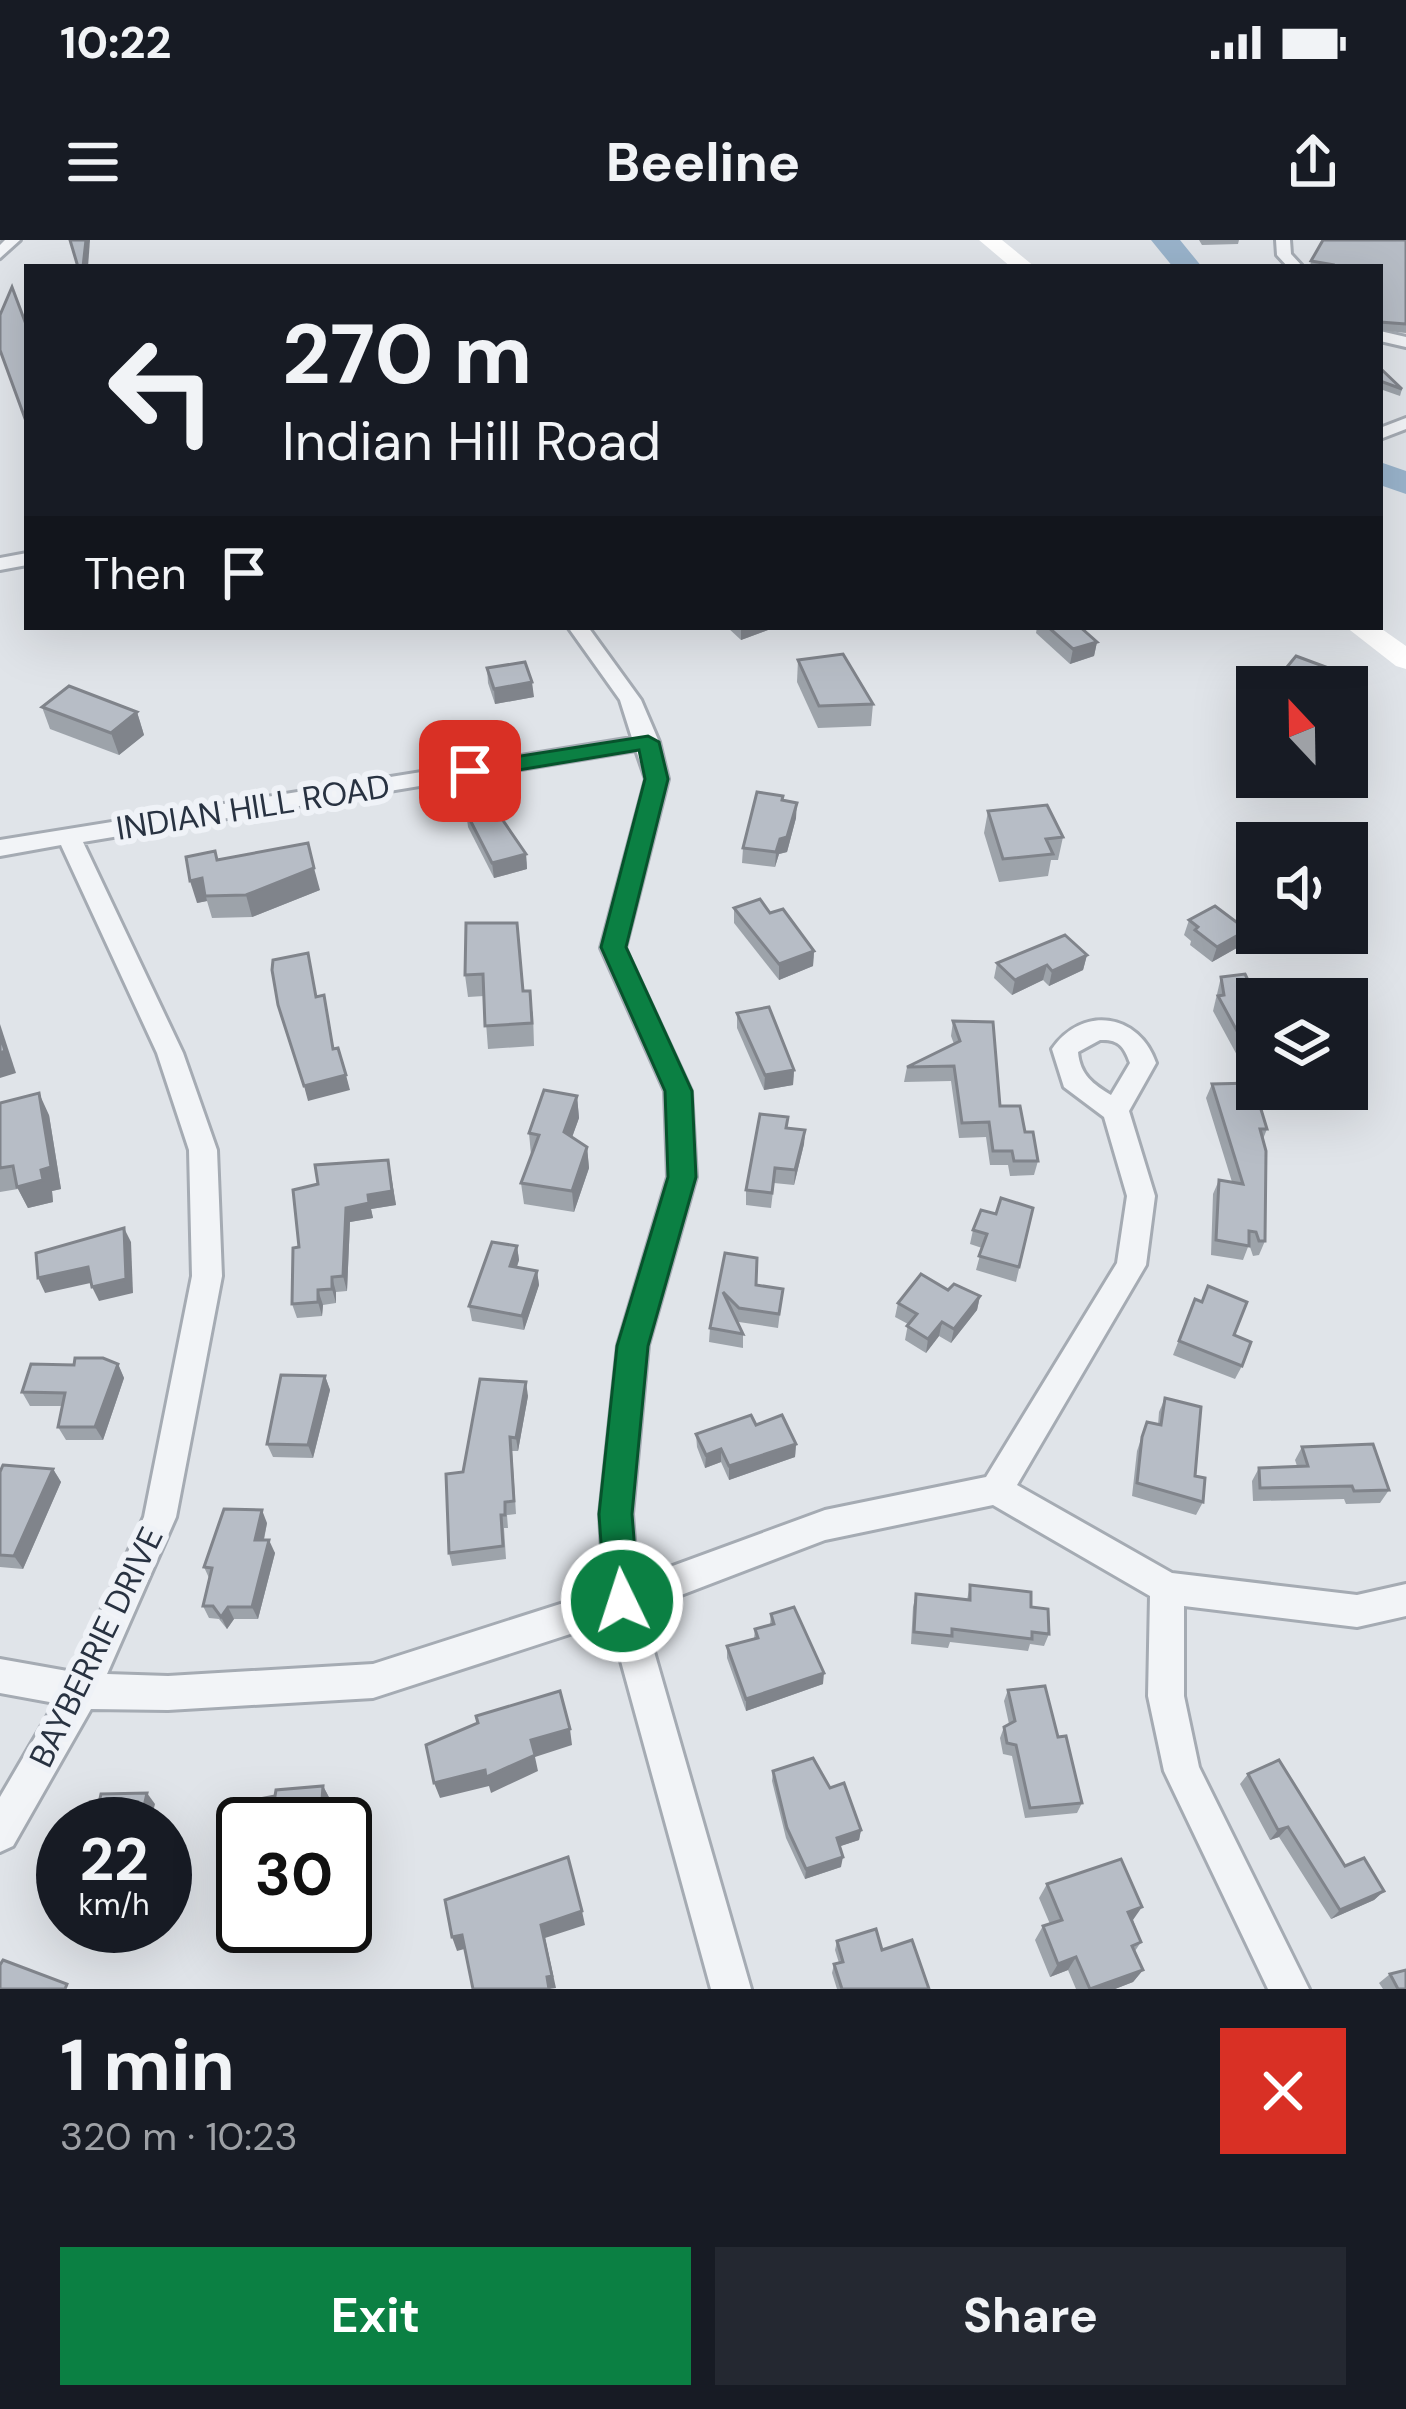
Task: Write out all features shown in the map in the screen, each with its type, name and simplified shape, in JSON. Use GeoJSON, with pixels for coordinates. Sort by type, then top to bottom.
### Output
{"type":"FeatureCollection","features":[{"type":"Feature","properties":{"kind":"main road"},"geometry":{"type":"LineString","coordinates":[[989,240],[1020,264]]}},
{"type":"Feature","properties":{"kind":"main road"},"geometry":{"type":"LineString","coordinates":[[1364,630],[1406,660]]}},
{"type":"Feature","properties":{"kind":"street"},"geometry":{"type":"LineString","coordinates":[[0,254],[13,240]]}},
{"type":"Feature","properties":{"kind":"street"},"geometry":{"type":"LineString","coordinates":[[580,630],[630,700],[657,779],[614,947],[678,1091],[682,1177],[632,1346],[616,1514],[622,1601],[731,1989]]}},
{"type":"Feature","properties":{"kind":"street","name":"INDIAN HILL ROAD"},"geometry":{"type":"LineString","coordinates":[[0,848],[648,742]]}},
{"type":"Feature","properties":{"kind":"street","name":"BAYBERRIE DRIVE"},"geometry":{"type":"LineString","coordinates":[[0,1833],[82,1691],[160,1516],[207,1276],[203,1150],[170,1053],[69,837]]}},
{"type":"Feature","properties":{"kind":"street"},"geometry":{"type":"LineString","coordinates":[[996,1490],[1131,1265],[1141,1196],[1116,1111]]}},
{"type":"Feature","properties":{"kind":"street"},"geometry":{"type":"LineString","coordinates":[[0,1676],[82,1691],[168,1693],[373,1681],[622,1601],[825,1525],[996,1490],[1167,1588],[1357,1611],[1406,1600]]}},
{"type":"Feature","properties":{"kind":"street"},"geometry":{"type":"LineString","coordinates":[[1167,1588],[1166,1696],[1182,1771],[1289,1989]]}},
{"type":"Feature","properties":{"kind":"building"},"geometry":{"type":"Polygon","coordinates":[[[70,240],[86,240],[83,264],[77,264],[70,240]]]}},
{"type":"Feature","properties":{"kind":"building"},"geometry":{"type":"Polygon","coordinates":[[[1323,240],[1406,240],[1406,324],[1383,322],[1383,264],[1311,261],[1323,240]]]}},
{"type":"Feature","properties":{"kind":"building"},"geometry":{"type":"Polygon","coordinates":[[[12,287],[24,319],[24,416],[0,350],[0,315],[12,287]]]}},
{"type":"Feature","properties":{"kind":"building"},"geometry":{"type":"Polygon","coordinates":[[[1383,371],[1402,389],[1383,382],[1383,371]]]}},
{"type":"Feature","properties":{"kind":"building"},"geometry":{"type":"Polygon","coordinates":[[[1051,630],[1083,630],[1097,642],[1073,649],[1051,630]]]}},
{"type":"Feature","properties":{"kind":"building"},"geometry":{"type":"Polygon","coordinates":[[[843,654],[873,704],[819,706],[798,660],[843,654]]]}},
{"type":"Feature","properties":{"kind":"building"},"geometry":{"type":"Polygon","coordinates":[[[1296,656],[1323,666],[1288,666],[1296,656]]]}},
{"type":"Feature","properties":{"kind":"building"},"geometry":{"type":"Polygon","coordinates":[[[525,662],[532,682],[494,689],[487,668],[525,662]]]}},
{"type":"Feature","properties":{"kind":"building"},"geometry":{"type":"Polygon","coordinates":[[[69,686],[137,712],[111,733],[42,707],[69,686]]]}},
{"type":"Feature","properties":{"kind":"building"},"geometry":{"type":"Polygon","coordinates":[[[757,792],[797,803],[787,837],[780,839],[776,852],[743,848],[757,792]]]}},
{"type":"Feature","properties":{"kind":"building"},"geometry":{"type":"Polygon","coordinates":[[[1047,805],[1063,837],[1046,839],[1053,854],[1003,859],[988,811],[1047,805]]]}},
{"type":"Feature","properties":{"kind":"building"},"geometry":{"type":"Polygon","coordinates":[[[493,806],[526,854],[492,863],[466,812],[493,806]]]}},
{"type":"Feature","properties":{"kind":"building"},"geometry":{"type":"Polygon","coordinates":[[[308,843],[314,868],[246,895],[205,896],[202,878],[190,881],[186,857],[215,851],[217,860],[308,843]]]}},
{"type":"Feature","properties":{"kind":"building"},"geometry":{"type":"Polygon","coordinates":[[[760,899],[770,913],[783,909],[814,951],[779,964],[734,908],[760,899]]]}},
{"type":"Feature","properties":{"kind":"building"},"geometry":{"type":"Polygon","coordinates":[[[1215,906],[1236,922],[1236,936],[1217,947],[1189,920],[1215,906]]]}},
{"type":"Feature","properties":{"kind":"building"},"geometry":{"type":"Polygon","coordinates":[[[466,923],[517,923],[523,991],[530,991],[532,1023],[485,1026],[483,974],[465,975],[466,923]]]}},
{"type":"Feature","properties":{"kind":"building"},"geometry":{"type":"Polygon","coordinates":[[[1065,935],[1087,955],[1052,971],[1047,965],[1015,980],[997,963],[1065,935]]]}},
{"type":"Feature","properties":{"kind":"building"},"geometry":{"type":"Polygon","coordinates":[[[308,953],[316,997],[324,995],[333,1049],[338,1048],[346,1075],[304,1086],[272,970],[273,960],[308,953]]]}},
{"type":"Feature","properties":{"kind":"building"},"geometry":{"type":"Polygon","coordinates":[[[1245,974],[1247,978],[1236,978],[1236,1029],[1218,996],[1224,995],[1221,977],[1245,974]]]}},
{"type":"Feature","properties":{"kind":"building"},"geometry":{"type":"Polygon","coordinates":[[[769,1007],[794,1070],[765,1075],[737,1013],[769,1007]]]}},
{"type":"Feature","properties":{"kind":"building"},"geometry":{"type":"Polygon","coordinates":[[[953,1021],[993,1022],[1000,1106],[1020,1106],[1025,1132],[1033,1132],[1038,1161],[1014,1161],[1012,1151],[993,1151],[989,1122],[962,1123],[954,1066],[907,1067],[960,1041],[953,1021]]]}},
{"type":"Feature","properties":{"kind":"building"},"geometry":{"type":"Polygon","coordinates":[[[1236,1083],[1236,1110],[1261,1110],[1267,1129],[1260,1129],[1266,1151],[1265,1241],[1249,1231],[1249,1246],[1216,1240],[1219,1180],[1243,1184],[1212,1084],[1236,1083]]]}},
{"type":"Feature","properties":{"kind":"building"},"geometry":{"type":"Polygon","coordinates":[[[544,1090],[577,1096],[564,1132],[587,1147],[572,1191],[521,1183],[539,1135],[529,1133],[544,1090]]]}},
{"type":"Feature","properties":{"kind":"building"},"geometry":{"type":"Polygon","coordinates":[[[39,1093],[51,1167],[41,1170],[43,1180],[17,1187],[13,1166],[0,1168],[0,1103],[39,1093]]]}},
{"type":"Feature","properties":{"kind":"building"},"geometry":{"type":"Polygon","coordinates":[[[760,1114],[788,1117],[786,1128],[805,1130],[795,1170],[775,1168],[772,1193],[746,1190],[760,1114]]]}},
{"type":"Feature","properties":{"kind":"building"},"geometry":{"type":"Polygon","coordinates":[[[388,1160],[392,1191],[368,1195],[369,1203],[346,1208],[343,1276],[332,1277],[332,1289],[318,1290],[318,1302],[292,1304],[293,1248],[299,1247],[293,1190],[318,1184],[315,1165],[388,1160]]]}},
{"type":"Feature","properties":{"kind":"building"},"geometry":{"type":"Polygon","coordinates":[[[1001,1198],[1033,1208],[1019,1267],[979,1256],[987,1234],[973,1230],[981,1210],[996,1214],[1001,1198]]]}},
{"type":"Feature","properties":{"kind":"building"},"geometry":{"type":"Polygon","coordinates":[[[124,1228],[126,1279],[92,1287],[88,1267],[38,1278],[36,1253],[124,1228]]]}},
{"type":"Feature","properties":{"kind":"building"},"geometry":{"type":"Polygon","coordinates":[[[492,1242],[517,1246],[510,1266],[537,1271],[522,1316],[469,1306],[492,1242]]]}},
{"type":"Feature","properties":{"kind":"building"},"geometry":{"type":"Polygon","coordinates":[[[725,1253],[757,1258],[756,1285],[783,1289],[779,1314],[739,1308],[723,1292],[743,1334],[710,1328],[725,1253]]]}},
{"type":"Feature","properties":{"kind":"building"},"geometry":{"type":"Polygon","coordinates":[[[921,1274],[948,1290],[954,1284],[980,1296],[954,1329],[942,1322],[928,1339],[907,1326],[917,1314],[898,1303],[921,1274]]]}},
{"type":"Feature","properties":{"kind":"building"},"geometry":{"type":"Polygon","coordinates":[[[1208,1286],[1247,1302],[1234,1335],[1251,1342],[1242,1366],[1179,1341],[1195,1299],[1202,1302],[1208,1286]]]}},
{"type":"Feature","properties":{"kind":"building"},"geometry":{"type":"Polygon","coordinates":[[[75,1358],[103,1358],[118,1364],[95,1427],[58,1427],[65,1393],[22,1392],[31,1364],[74,1365],[75,1358]]]}},
{"type":"Feature","properties":{"kind":"building"},"geometry":{"type":"Polygon","coordinates":[[[281,1375],[325,1376],[308,1445],[267,1444],[281,1375]]]}},
{"type":"Feature","properties":{"kind":"building"},"geometry":{"type":"Polygon","coordinates":[[[480,1379],[526,1382],[516,1438],[510,1437],[514,1501],[505,1502],[505,1515],[501,1515],[503,1546],[449,1553],[446,1474],[463,1472],[480,1379]]]}},
{"type":"Feature","properties":{"kind":"building"},"geometry":{"type":"Polygon","coordinates":[[[1165,1398],[1201,1407],[1195,1476],[1205,1478],[1203,1502],[1137,1483],[1142,1437],[1147,1422],[1161,1425],[1165,1398]]]}},
{"type":"Feature","properties":{"kind":"building"},"geometry":{"type":"Polygon","coordinates":[[[751,1415],[756,1425],[782,1415],[796,1444],[729,1466],[721,1449],[706,1455],[696,1434],[751,1415]]]}},
{"type":"Feature","properties":{"kind":"building"},"geometry":{"type":"Polygon","coordinates":[[[1373,1444],[1389,1490],[1260,1488],[1259,1468],[1308,1466],[1302,1447],[1373,1444]]]}},
{"type":"Feature","properties":{"kind":"building"},"geometry":{"type":"Polygon","coordinates":[[[3,1465],[53,1469],[14,1556],[0,1555],[3,1465]]]}},
{"type":"Feature","properties":{"kind":"building"},"geometry":{"type":"Polygon","coordinates":[[[224,1509],[262,1510],[255,1540],[269,1540],[252,1607],[228,1607],[221,1617],[213,1606],[203,1606],[212,1568],[204,1567],[224,1509]]]}},
{"type":"Feature","properties":{"kind":"building"},"geometry":{"type":"Polygon","coordinates":[[[970,1585],[1031,1592],[1031,1607],[1048,1609],[1049,1634],[1032,1632],[1032,1639],[952,1629],[952,1636],[914,1632],[916,1594],[970,1600],[970,1585]]]}},
{"type":"Feature","properties":{"kind":"building"},"geometry":{"type":"Polygon","coordinates":[[[794,1607],[824,1673],[746,1699],[727,1646],[758,1638],[755,1629],[774,1624],[771,1614],[794,1607]]]}},
{"type":"Feature","properties":{"kind":"building"},"geometry":{"type":"Polygon","coordinates":[[[1045,1686],[1058,1737],[1066,1736],[1082,1803],[1030,1808],[1016,1745],[1007,1743],[1004,1727],[1015,1721],[1008,1690],[1045,1686]]]}},
{"type":"Feature","properties":{"kind":"building"},"geometry":{"type":"Polygon","coordinates":[[[560,1691],[570,1729],[531,1740],[535,1755],[486,1777],[485,1770],[434,1783],[426,1745],[478,1723],[476,1716],[560,1691]]]}},
{"type":"Feature","properties":{"kind":"building"},"geometry":{"type":"Polygon","coordinates":[[[813,1758],[830,1788],[844,1783],[861,1830],[837,1838],[843,1857],[806,1869],[787,1828],[773,1771],[813,1758]]]}},
{"type":"Feature","properties":{"kind":"building"},"geometry":{"type":"Polygon","coordinates":[[[1279,1760],[1345,1866],[1364,1858],[1384,1891],[1340,1910],[1288,1827],[1278,1830],[1248,1774],[1279,1760]]]}},
{"type":"Feature","properties":{"kind":"building"},"geometry":{"type":"Polygon","coordinates":[[[323,1786],[322,1797],[270,1797],[276,1790],[323,1786]]]}},
{"type":"Feature","properties":{"kind":"building"},"geometry":{"type":"Polygon","coordinates":[[[147,1793],[146,1797],[101,1794],[147,1793]]]}},
{"type":"Feature","properties":{"kind":"building"},"geometry":{"type":"Polygon","coordinates":[[[568,1857],[582,1911],[541,1925],[552,1976],[547,1977],[549,1989],[473,1989],[462,1935],[452,1937],[445,1900],[568,1857]]]}},
{"type":"Feature","properties":{"kind":"building"},"geometry":{"type":"Polygon","coordinates":[[[1121,1859],[1142,1907],[1128,1912],[1141,1942],[1132,1946],[1143,1970],[1090,1989],[1076,1957],[1058,1964],[1043,1926],[1062,1920],[1047,1884],[1121,1859]]]}},
{"type":"Feature","properties":{"kind":"building"},"geometry":{"type":"Polygon","coordinates":[[[876,1929],[882,1950],[912,1940],[929,1989],[842,1989],[834,1964],[843,1962],[837,1941],[876,1929]]]}},
{"type":"Feature","properties":{"kind":"building"},"geometry":{"type":"Polygon","coordinates":[[[3,1960],[67,1984],[65,1989],[0,1989],[3,1960]]]}},
{"type":"Feature","properties":{"kind":"building"},"geometry":{"type":"Polygon","coordinates":[[[1406,1970],[1406,1989],[1398,1989],[1390,1974],[1406,1970]]]}},
{"type":"Feature","properties":{"kind":"waterway"},"geometry":{"type":"LineString","coordinates":[[1165,240],[1185,264]]}},
{"type":"Feature","properties":{"kind":"waterway"},"geometry":{"type":"LineString","coordinates":[[1383,473],[1406,484]]}},
{"type":"Feature","properties":{"kind":"route"},"geometry":{"type":"LineString","coordinates":[[470,771],[648,742],[657,779],[614,947],[678,1091],[682,1177],[632,1346],[616,1514],[622,1601]]}}]}
